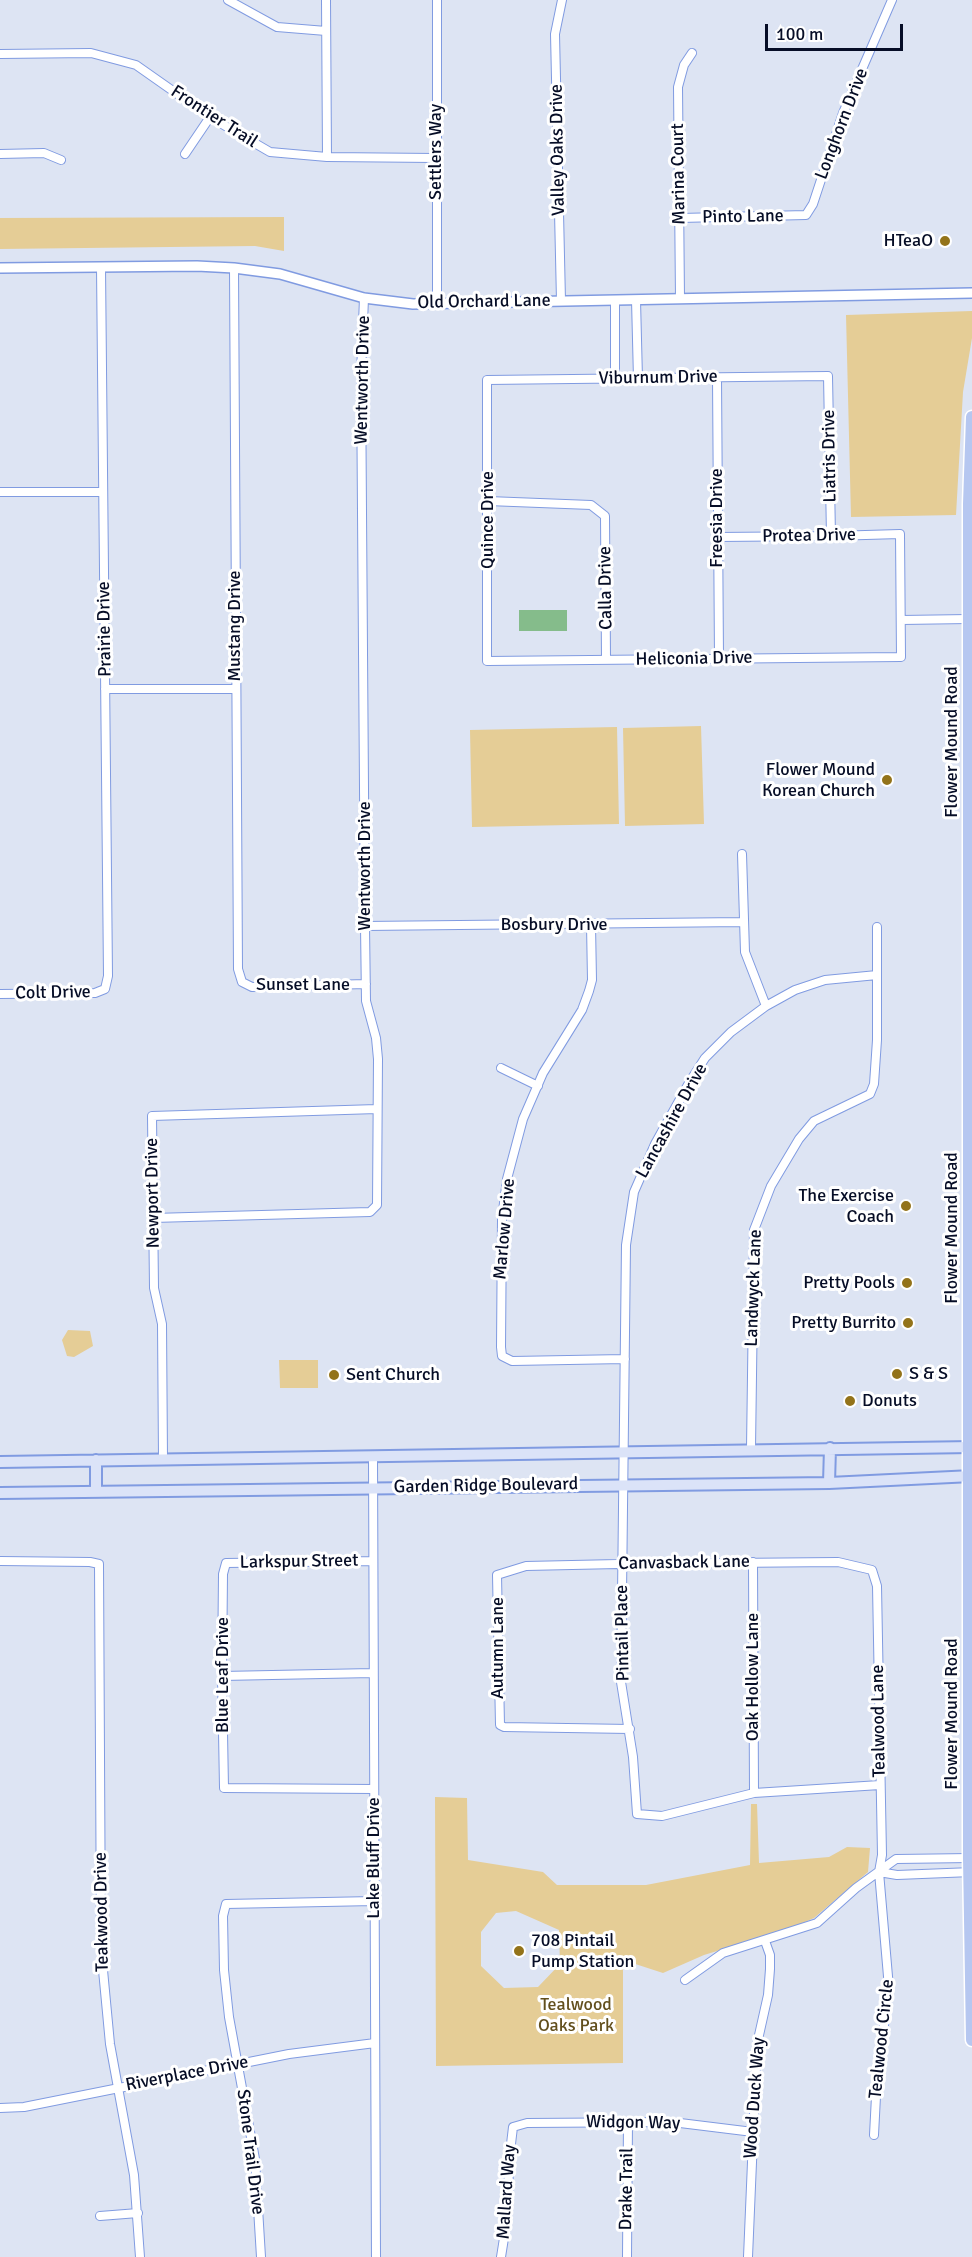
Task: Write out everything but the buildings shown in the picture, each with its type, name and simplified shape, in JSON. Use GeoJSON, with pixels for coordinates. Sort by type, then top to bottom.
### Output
{"type":"FeatureCollection","features":[{"type":"Feature","properties":{"kind":"main road","name":"Flower Mound Road"},"geometry":{"type":"LineString","coordinates":[[972,417],[969,447],[972,2040]]}},
{"type":"Feature","properties":{"kind":"main road","name":"Garden Ridge Boulevard"},"geometry":{"type":"LineString","coordinates":[[0,1462],[373,1458],[751,1448],[971,1447]]}},
{"type":"Feature","properties":{"kind":"main road"},"geometry":{"type":"LineString","coordinates":[[829,1483],[830,1448]]}},
{"type":"Feature","properties":{"kind":"main road"},"geometry":{"type":"LineString","coordinates":[[96,1460],[96,1492]]}},
{"type":"Feature","properties":{"kind":"main road","name":"Garden Ridge Boulevard"},"geometry":{"type":"LineString","coordinates":[[0,1493],[829,1483],[971,1476]]}},
{"type":"Feature","properties":{"kind":"street"},"geometry":{"type":"LineString","coordinates":[[228,0],[277,27],[326,31]]}},
{"type":"Feature","properties":{"kind":"street"},"geometry":{"type":"LineString","coordinates":[[326,0],[327,157]]}},
{"type":"Feature","properties":{"kind":"street","name":"Settlers Way"},"geometry":{"type":"LineString","coordinates":[[436,303],[437,0]]}},
{"type":"Feature","properties":{"kind":"street","name":"Valley Oaks Drive"},"geometry":{"type":"LineString","coordinates":[[561,301],[555,34],[562,0]]}},
{"type":"Feature","properties":{"kind":"street","name":"Longhorn Drive"},"geometry":{"type":"LineString","coordinates":[[806,215],[813,204],[843,113],[892,0]]}},
{"type":"Feature","properties":{"kind":"street","name":"Frontier Trail"},"geometry":{"type":"LineString","coordinates":[[0,54],[91,53],[136,65],[210,117],[270,152],[327,157],[435,158]]}},
{"type":"Feature","properties":{"kind":"street","name":"Marina Court"},"geometry":{"type":"LineString","coordinates":[[680,299],[678,87],[684,65],[692,53]]}},
{"type":"Feature","properties":{"kind":"street"},"geometry":{"type":"LineString","coordinates":[[185,154],[210,117]]}},
{"type":"Feature","properties":{"kind":"street"},"geometry":{"type":"LineString","coordinates":[[0,154],[44,153],[61,160]]}},
{"type":"Feature","properties":{"kind":"street","name":"Pinto Lane"},"geometry":{"type":"LineString","coordinates":[[680,218],[806,215]]}},
{"type":"Feature","properties":{"kind":"street","name":"Prairie Drive"},"geometry":{"type":"LineString","coordinates":[[101,267],[108,976],[105,989]]}},
{"type":"Feature","properties":{"kind":"street","name":"Old Orchard Lane"},"geometry":{"type":"LineString","coordinates":[[0,268],[234,268],[280,274],[364,298],[413,304],[972,293]]}},
{"type":"Feature","properties":{"kind":"street","name":"Mustang Drive"},"geometry":{"type":"LineString","coordinates":[[234,268],[238,969],[242,982]]}},
{"type":"Feature","properties":{"kind":"street","name":"Wentworth Drive"},"geometry":{"type":"LineString","coordinates":[[153,1218],[370,1212],[377,1205],[376,1038],[369,1020],[365,926],[361,374],[364,298]]}},
{"type":"Feature","properties":{"kind":"street"},"geometry":{"type":"LineString","coordinates":[[615,300],[615,379]]}},
{"type":"Feature","properties":{"kind":"street"},"geometry":{"type":"LineString","coordinates":[[636,300],[638,379]]}},
{"type":"Feature","properties":{"kind":"street","name":"Viburnum Drive"},"geometry":{"type":"LineString","coordinates":[[487,380],[828,376]]}},
{"type":"Feature","properties":{"kind":"street","name":"Liatris Drive"},"geometry":{"type":"LineString","coordinates":[[828,376],[831,536]]}},
{"type":"Feature","properties":{"kind":"street","name":"Freesia Drive"},"geometry":{"type":"LineString","coordinates":[[717,378],[719,658]]}},
{"type":"Feature","properties":{"kind":"street","name":"Quince Drive"},"geometry":{"type":"LineString","coordinates":[[487,380],[487,661]]}},
{"type":"Feature","properties":{"kind":"street"},"geometry":{"type":"LineString","coordinates":[[0,492],[103,492]]}},
{"type":"Feature","properties":{"kind":"street","name":"Calla Drive"},"geometry":{"type":"LineString","coordinates":[[488,501],[591,505],[605,516],[606,660]]}},
{"type":"Feature","properties":{"kind":"street","name":"Protea Drive"},"geometry":{"type":"LineString","coordinates":[[717,537],[900,534],[901,620]]}},
{"type":"Feature","properties":{"kind":"street"},"geometry":{"type":"LineString","coordinates":[[901,620],[969,619]]}},
{"type":"Feature","properties":{"kind":"street","name":"Heliconia Drive"},"geometry":{"type":"LineString","coordinates":[[487,661],[901,657],[901,620]]}},
{"type":"Feature","properties":{"kind":"street"},"geometry":{"type":"LineString","coordinates":[[105,689],[236,689]]}},
{"type":"Feature","properties":{"kind":"street"},"geometry":{"type":"LineString","coordinates":[[742,854],[743,922],[747,959],[766,1006]]}},
{"type":"Feature","properties":{"kind":"street","name":"Bosbury Drive"},"geometry":{"type":"LineString","coordinates":[[365,926],[743,922]]}},
{"type":"Feature","properties":{"kind":"street","name":"Marlow Drive"},"geometry":{"type":"LineString","coordinates":[[591,925],[592,980],[590,991],[582,1010],[538,1086],[517,1139],[507,1179],[502,1219],[500,1277],[502,1356],[512,1361],[625,1359]]}},
{"type":"Feature","properties":{"kind":"street","name":"Landwyck Lane"},"geometry":{"type":"LineString","coordinates":[[751,1448],[752,1264],[758,1218],[778,1171],[814,1121],[837,1108],[852,1105],[870,1094],[874,1084],[877,1040],[877,927]]}},
{"type":"Feature","properties":{"kind":"street","name":"Lancashire Drive"},"geometry":{"type":"LineString","coordinates":[[624,1452],[626,1245],[629,1218],[639,1179],[655,1144],[705,1058],[731,1032],[766,1006],[795,990],[825,980],[877,975]]}},
{"type":"Feature","properties":{"kind":"street","name":"Sunset Lane"},"geometry":{"type":"LineString","coordinates":[[242,982],[252,987],[366,984]]}},
{"type":"Feature","properties":{"kind":"street","name":"Colt Drive"},"geometry":{"type":"LineString","coordinates":[[0,994],[95,993],[105,989]]}},
{"type":"Feature","properties":{"kind":"street"},"geometry":{"type":"LineString","coordinates":[[501,1068],[538,1086]]}},
{"type":"Feature","properties":{"kind":"street","name":"Newport Drive"},"geometry":{"type":"LineString","coordinates":[[163,1459],[162,1324],[154,1288],[152,1116],[377,1109]]}},
{"type":"Feature","properties":{"kind":"street","name":"Pintail Place"},"geometry":{"type":"LineString","coordinates":[[624,1452],[621,1682],[630,1729],[638,1814],[662,1816],[753,1793]]}},
{"type":"Feature","properties":{"kind":"street","name":"Lake Bluff Drive"},"geometry":{"type":"LineString","coordinates":[[373,1458],[371,1487],[376,2257]]}},
{"type":"Feature","properties":{"kind":"street","name":"Teakwood Drive"},"geometry":{"type":"LineString","coordinates":[[0,1561],[99,1564],[101,1949],[105,2008],[127,2128],[138,2212],[140,2257]]}},
{"type":"Feature","properties":{"kind":"street","name":"Larkspur Street"},"geometry":{"type":"LineString","coordinates":[[226,1563],[373,1561]]}},
{"type":"Feature","properties":{"kind":"street","name":"Canvasback Lane"},"geometry":{"type":"LineString","coordinates":[[497,1575],[526,1566],[753,1562],[838,1562],[872,1570]]}},
{"type":"Feature","properties":{"kind":"street","name":"Oak Hollow Lane"},"geometry":{"type":"LineString","coordinates":[[753,1562],[753,1793]]}},
{"type":"Feature","properties":{"kind":"street","name":"Blue Leaf Drive"},"geometry":{"type":"LineString","coordinates":[[226,1563],[223,1574],[222,1676],[224,1788],[374,1789]]}},
{"type":"Feature","properties":{"kind":"street","name":"Tealwood Lane"},"geometry":{"type":"LineString","coordinates":[[872,1570],[877,1586],[882,1855],[879,1872]]}},
{"type":"Feature","properties":{"kind":"street","name":"Autumn Lane"},"geometry":{"type":"LineString","coordinates":[[497,1575],[498,1721],[504,1727],[630,1729]]}},
{"type":"Feature","properties":{"kind":"street"},"geometry":{"type":"LineString","coordinates":[[222,1676],[373,1673]]}},
{"type":"Feature","properties":{"kind":"street"},"geometry":{"type":"LineString","coordinates":[[753,1793],[880,1785]]}},
{"type":"Feature","properties":{"kind":"street"},"geometry":{"type":"LineString","coordinates":[[685,1980],[723,1953],[817,1923],[856,1888],[896,1859],[971,1858]]}},
{"type":"Feature","properties":{"kind":"street"},"geometry":{"type":"LineString","coordinates":[[879,1872],[897,1875],[971,1873]]}},
{"type":"Feature","properties":{"kind":"street","name":"Tealwood Circle"},"geometry":{"type":"LineString","coordinates":[[874,2135],[877,2077],[889,1988],[879,1872]]}},
{"type":"Feature","properties":{"kind":"street","name":"Stone Trail Drive"},"geometry":{"type":"LineString","coordinates":[[261,2257],[255,2159],[224,1970],[223,1916],[226,1904],[374,1901]]}},
{"type":"Feature","properties":{"kind":"street","name":"Wood Duck Way"},"geometry":{"type":"LineString","coordinates":[[748,2257],[758,2031],[768,1995],[770,1969],[770,1955],[765,1941]]}},
{"type":"Feature","properties":{"kind":"street","name":"Riverplace Drive"},"geometry":{"type":"LineString","coordinates":[[0,2108],[24,2108],[334,2047],[375,2043]]}},
{"type":"Feature","properties":{"kind":"street","name":"Widgon Way"},"geometry":{"type":"LineString","coordinates":[[513,2127],[526,2123],[628,2121],[672,2122],[753,2132]]}},
{"type":"Feature","properties":{"kind":"street","name":"Drake Trail"},"geometry":{"type":"LineString","coordinates":[[627,2257],[628,2121]]}},
{"type":"Feature","properties":{"kind":"street","name":"Mallard Way"},"geometry":{"type":"LineString","coordinates":[[501,2257],[508,2212],[509,2161],[513,2127]]}},
{"type":"Feature","properties":{"kind":"street"},"geometry":{"type":"LineString","coordinates":[[100,2216],[138,2212]]}},
{"type":"Feature","properties":{"kind":"green space"},"geometry":{"type":"Polygon","coordinates":[[[284,217],[284,251],[255,246],[0,249],[0,218],[284,217]]]}},
{"type":"Feature","properties":{"kind":"green space"},"geometry":{"type":"Polygon","coordinates":[[[972,311],[972,338],[963,392],[956,515],[851,517],[846,315],[972,311]]]}},
{"type":"Feature","properties":{"kind":"green space"},"geometry":{"type":"Polygon","coordinates":[[[701,726],[704,824],[625,826],[623,728],[701,726]]]}},
{"type":"Feature","properties":{"kind":"green space"},"geometry":{"type":"Polygon","coordinates":[[[617,727],[619,824],[472,827],[470,730],[617,727]]]}},
{"type":"Feature","properties":{"kind":"green space"},"geometry":{"type":"Polygon","coordinates":[[[68,1330],[90,1331],[93,1346],[74,1357],[67,1356],[62,1340],[68,1330]]]}},
{"type":"Feature","properties":{"kind":"green space"},"geometry":{"type":"Polygon","coordinates":[[[279,1360],[318,1360],[318,1388],[280,1388],[279,1360]]]}},
{"type":"Feature","properties":{"kind":"green space","name":"Tealwood Oaks Park"},"geometry":{"type":"Polygon","coordinates":[[[435,1797],[467,1798],[468,1860],[543,1872],[557,1885],[646,1885],[750,1865],[751,1804],[757,1804],[759,1863],[829,1857],[847,1847],[870,1848],[868,1872],[814,1918],[789,1929],[704,1955],[663,1973],[623,1960],[623,2063],[436,2066],[435,1797]],[[516,1911],[496,1913],[481,1932],[481,1966],[504,1988],[538,1987],[560,1964],[559,1930],[516,1911]]]}},
{"type":"Feature","properties":{"kind":"shaded area"},"geometry":{"type":"Polygon","coordinates":[[[519,610],[567,610],[567,631],[519,631],[519,610]]]}},
{"type":"Feature","properties":{"kind":"place","name":"HTeaO"},"geometry":{"type":"Point","coordinates":[945,241]}},
{"type":"Feature","properties":{"kind":"place","name":"Flower Mound Korean Church"},"geometry":{"type":"Point","coordinates":[887,780]}},
{"type":"Feature","properties":{"kind":"place","name":"The Exercise Coach"},"geometry":{"type":"Point","coordinates":[906,1206]}},
{"type":"Feature","properties":{"kind":"place","name":"Pretty Pools"},"geometry":{"type":"Point","coordinates":[907,1283]}},
{"type":"Feature","properties":{"kind":"place","name":"Pretty Burrito"},"geometry":{"type":"Point","coordinates":[908,1323]}},
{"type":"Feature","properties":{"kind":"place","name":"S & S"},"geometry":{"type":"Point","coordinates":[897,1374]}},
{"type":"Feature","properties":{"kind":"place","name":"Sent Church"},"geometry":{"type":"Point","coordinates":[334,1375]}},
{"type":"Feature","properties":{"kind":"place","name":"Donuts"},"geometry":{"type":"Point","coordinates":[850,1401]}},
{"type":"Feature","properties":{"kind":"place","name":"708 Pintail Pump Station"},"geometry":{"type":"Point","coordinates":[519,1951]}}]}
